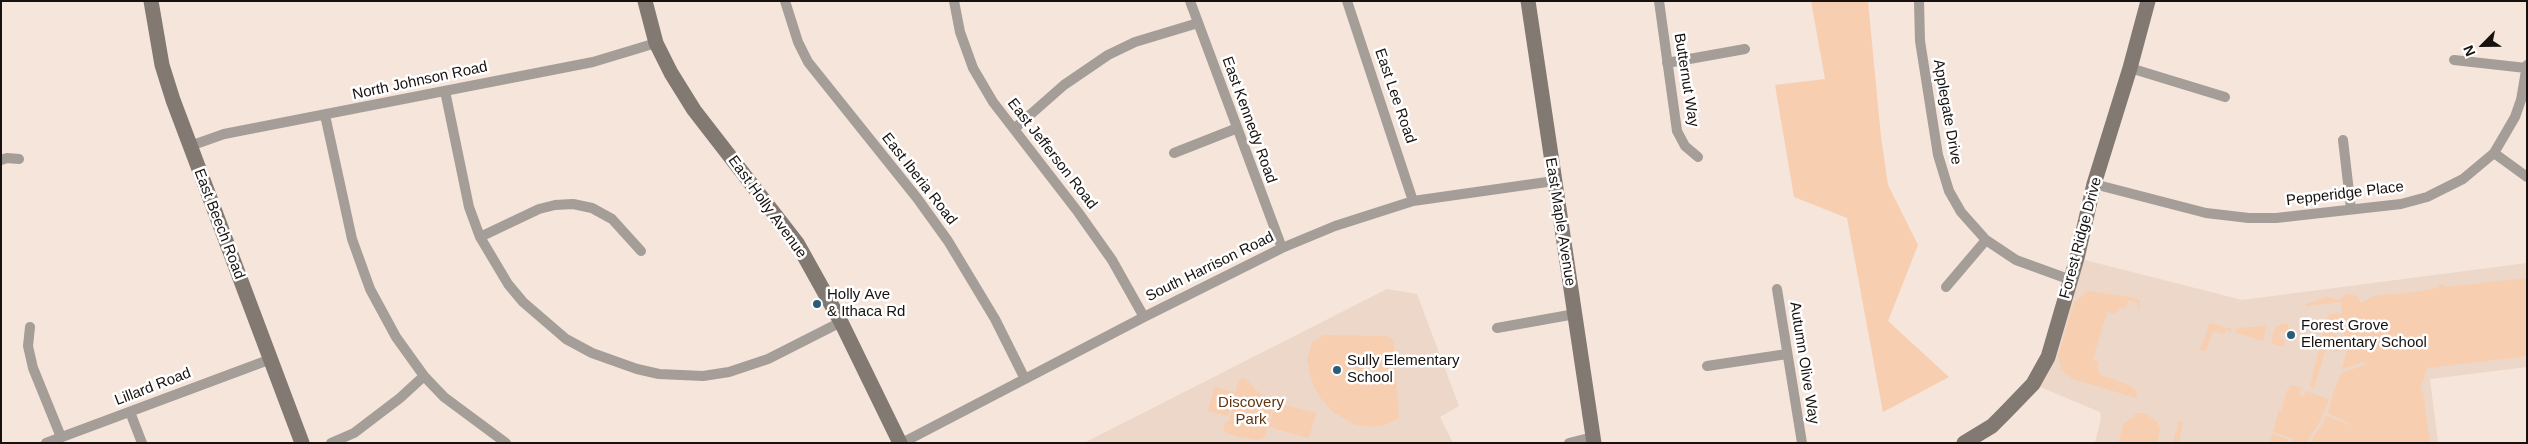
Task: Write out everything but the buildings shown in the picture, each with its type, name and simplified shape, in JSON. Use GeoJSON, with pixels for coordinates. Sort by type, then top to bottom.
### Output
{"type":"FeatureCollection","features":[{"type":"Feature","properties":{"kind":"street","name":"East Beech Road"},"geometry":{"type":"LineString","coordinates":[[150,1],[162,65],[190,146],[302,443]]}},
{"type":"Feature","properties":{"kind":"street","name":"East Holly Avenue"},"geometry":{"type":"LineString","coordinates":[[645,1],[656,43],[671,73],[694,110],[797,243],[841,322],[901,443]]}},
{"type":"Feature","properties":{"kind":"street","name":"East Iberia Road"},"geometry":{"type":"LineString","coordinates":[[785,1],[798,42],[808,62],[917,198],[948,240],[990,311],[1025,379]]}},
{"type":"Feature","properties":{"kind":"street","name":"East Jefferson Road"},"geometry":{"type":"LineString","coordinates":[[954,1],[960,32],[973,68],[993,102],[1078,212],[1112,260],[1144,317]]}},
{"type":"Feature","properties":{"kind":"street","name":"East Kennedy Road"},"geometry":{"type":"LineString","coordinates":[[1190,1],[1235,129],[1282,248]]}},
{"type":"Feature","properties":{"kind":"street","name":"East Lee Road"},"geometry":{"type":"LineString","coordinates":[[1347,1],[1413,201]]}},
{"type":"Feature","properties":{"kind":"street","name":"East Maple Avenue"},"geometry":{"type":"LineString","coordinates":[[1528,1],[1594,440]]}},
{"type":"Feature","properties":{"kind":"street","name":"Butternut Way"},"geometry":{"type":"LineString","coordinates":[[1659,1],[1677,131],[1685,146],[1698,157]]}},
{"type":"Feature","properties":{"kind":"street","name":"Applegate Drive"},"geometry":{"type":"LineString","coordinates":[[1919,1],[1920,41],[1941,170],[1949,191],[1962,212],[1986,240],[2016,260],[2070,280]]}},
{"type":"Feature","properties":{"kind":"street","name":"Forest Ridge Drive"},"geometry":{"type":"LineString","coordinates":[[1974,441],[2033,384],[2042,370],[2070,280],[2094,184],[2130,68],[2148,1]]}},
{"type":"Feature","properties":{"kind":"street"},"geometry":{"type":"LineString","coordinates":[[1014,129],[1064,85],[1108,55],[1135,42],[1198,23]]}},
{"type":"Feature","properties":{"kind":"street","name":"North Johnson Road"},"geometry":{"type":"LineString","coordinates":[[190,146],[224,134],[325,116],[593,62],[656,43]]}},
{"type":"Feature","properties":{"kind":"street"},"geometry":{"type":"LineString","coordinates":[[1668,63],[1745,49]]}},
{"type":"Feature","properties":{"kind":"street"},"geometry":{"type":"LineString","coordinates":[[2454,60],[2526,67]]}},
{"type":"Feature","properties":{"kind":"street","name":"Pepperidge Place"},"geometry":{"type":"LineString","coordinates":[[2094,184],[2226,217],[2276,218],[2401,204],[2438,194],[2463,179],[2494,153],[2516,118],[2526,67]]}},
{"type":"Feature","properties":{"kind":"street"},"geometry":{"type":"LineString","coordinates":[[2130,68],[2225,97]]}},
{"type":"Feature","properties":{"kind":"street"},"geometry":{"type":"LineString","coordinates":[[445,91],[469,207],[480,237],[508,284],[523,302],[566,339],[592,353],[644,371],[688,376],[729,372],[768,360],[841,322]]}},
{"type":"Feature","properties":{"kind":"street"},"geometry":{"type":"LineString","coordinates":[[325,116],[352,239],[370,288],[396,337],[424,376],[444,396],[506,443]]}},
{"type":"Feature","properties":{"kind":"street"},"geometry":{"type":"LineString","coordinates":[[1174,153],[1235,129]]}},
{"type":"Feature","properties":{"kind":"street"},"geometry":{"type":"LineString","coordinates":[[2343,140],[2351,209]]}},
{"type":"Feature","properties":{"kind":"street"},"geometry":{"type":"LineString","coordinates":[[2494,153],[2527,177]]}},
{"type":"Feature","properties":{"kind":"street"},"geometry":{"type":"LineString","coordinates":[[1,160],[7,158],[19,159]]}},
{"type":"Feature","properties":{"kind":"street","name":"South Harrison Road"},"geometry":{"type":"LineString","coordinates":[[901,443],[1144,317],[1282,248],[1335,226],[1413,201],[1554,181]]}},
{"type":"Feature","properties":{"kind":"street"},"geometry":{"type":"LineString","coordinates":[[480,237],[539,209],[555,205],[572,204],[602,211],[612,219],[641,251]]}},
{"type":"Feature","properties":{"kind":"street"},"geometry":{"type":"LineString","coordinates":[[1946,287],[1986,240]]}},
{"type":"Feature","properties":{"kind":"street","name":"Autumn Olive Way"},"geometry":{"type":"LineString","coordinates":[[1777,288],[1802,443]]}},
{"type":"Feature","properties":{"kind":"street"},"geometry":{"type":"LineString","coordinates":[[1497,328],[1575,314]]}},
{"type":"Feature","properties":{"kind":"street"},"geometry":{"type":"LineString","coordinates":[[30,327],[28,346],[33,368],[61,437]]}},
{"type":"Feature","properties":{"kind":"street"},"geometry":{"type":"LineString","coordinates":[[1707,366],[1787,354]]}},
{"type":"Feature","properties":{"kind":"street","name":"Lillard Road"},"geometry":{"type":"LineString","coordinates":[[46,443],[271,358]]}},
{"type":"Feature","properties":{"kind":"street"},"geometry":{"type":"LineString","coordinates":[[331,443],[354,433],[400,398],[424,376]]}},
{"type":"Feature","properties":{"kind":"street"},"geometry":{"type":"LineString","coordinates":[[130,412],[142,443]]}},
{"type":"Feature","properties":{"kind":"street"},"geometry":{"type":"LineString","coordinates":[[1569,443],[1594,440]]}},
{"type":"Feature","properties":{"kind":"shaded area","name":"Forest Grove Elementary School"},"geometry":{"type":"Polygon","coordinates":[[[2077,258],[2242,300],[2527,263],[2527,367],[2430,379],[2438,443],[2095,443],[2101,418],[2100,412],[2033,384],[2077,258]]]}},
{"type":"Feature","properties":{"kind":"shaded area","name":"Sully Elementary School"},"geometry":{"type":"Polygon","coordinates":[[[1387,289],[1417,294],[1459,406],[1440,417],[1453,443],[1084,443],[1387,289]]]}},
{"type":"Feature","properties":{"kind":"green space"},"geometry":{"type":"Polygon","coordinates":[[[1811,1],[1868,1],[1881,137],[1888,185],[1918,245],[1888,321],[1949,377],[1883,412],[1847,218],[1794,197],[1775,85],[1825,79],[1811,1]]]}},
{"type":"Feature","properties":{"kind":"green space"},"geometry":{"type":"Polygon","coordinates":[[[2527,278],[2527,356],[2427,368],[2420,391],[2423,391],[2430,443],[2310,443],[2321,425],[2320,430],[2324,424],[2326,416],[2350,425],[2328,413],[2333,394],[2341,373],[2365,365],[2369,368],[2363,362],[2342,369],[2347,350],[2346,338],[2339,327],[2326,318],[2331,314],[2342,313],[2341,302],[2306,306],[2306,304],[2327,297],[2339,300],[2347,294],[2357,296],[2361,303],[2374,296],[2416,292],[2437,288],[2441,284],[2447,287],[2527,278]]]}},
{"type":"Feature","properties":{"kind":"green space"},"geometry":{"type":"Polygon","coordinates":[[[2089,291],[2135,298],[2140,301],[2139,311],[2137,309],[2138,303],[2129,300],[2126,307],[2118,309],[2114,314],[2107,312],[2093,359],[2099,362],[2097,368],[2101,375],[2131,386],[2137,392],[2136,398],[2073,379],[2059,368],[2061,367],[2058,357],[2074,302],[2085,294],[2084,292],[2089,291]]]}},
{"type":"Feature","properties":{"kind":"green space"},"geometry":{"type":"Polygon","coordinates":[[[2210,323],[2232,329],[2231,332],[2226,330],[2224,334],[2213,331],[2206,351],[2200,350],[2210,323]]]}},
{"type":"Feature","properties":{"kind":"green space"},"geometry":{"type":"Polygon","coordinates":[[[2282,324],[2287,324],[2289,328],[2288,332],[2281,331],[2280,338],[2285,340],[2283,347],[2271,343],[2275,328],[2282,324]]]}},
{"type":"Feature","properties":{"kind":"green space"},"geometry":{"type":"Polygon","coordinates":[[[2266,326],[2263,341],[2235,332],[2238,328],[2266,326]]]}},
{"type":"Feature","properties":{"kind":"green space"},"geometry":{"type":"Polygon","coordinates":[[[2324,328],[2336,335],[2340,350],[2338,352],[2326,348],[2314,388],[2310,386],[2324,328]]]}},
{"type":"Feature","properties":{"kind":"green space"},"geometry":{"type":"Polygon","coordinates":[[[1324,335],[1387,336],[1394,341],[1399,418],[1387,424],[1370,427],[1353,424],[1332,411],[1319,396],[1312,382],[1307,360],[1312,342],[1324,335]]]}},
{"type":"Feature","properties":{"kind":"green space","name":"Discovery Park"},"geometry":{"type":"Polygon","coordinates":[[[1242,378],[1247,380],[1259,393],[1274,401],[1265,437],[1257,440],[1235,436],[1223,431],[1225,423],[1229,421],[1238,382],[1242,378]]]}},
{"type":"Feature","properties":{"kind":"green space"},"geometry":{"type":"Polygon","coordinates":[[[2291,385],[2301,388],[2300,395],[2304,396],[2305,391],[2329,399],[2319,423],[2306,443],[2290,443],[2294,439],[2273,432],[2279,410],[2281,411],[2287,390],[2289,390],[2291,385]]]}},
{"type":"Feature","properties":{"kind":"green space"},"geometry":{"type":"Polygon","coordinates":[[[1214,387],[1235,392],[1228,416],[1208,411],[1214,387]]]}},
{"type":"Feature","properties":{"kind":"green space"},"geometry":{"type":"Polygon","coordinates":[[[1275,403],[1316,413],[1309,438],[1269,427],[1275,403]]]}},
{"type":"Feature","properties":{"kind":"green space"},"geometry":{"type":"Polygon","coordinates":[[[2137,413],[2145,413],[2157,422],[2160,429],[2157,443],[2118,443],[2124,424],[2137,413]]]}},
{"type":"Feature","properties":{"kind":"green space"},"geometry":{"type":"Polygon","coordinates":[[[2179,421],[2183,422],[2179,443],[2173,443],[2179,421]]]}},
{"type":"Feature","properties":{"kind":"green space"},"geometry":{"type":"Polygon","coordinates":[[[2272,434],[2288,439],[2288,443],[2270,442],[2272,434]]]}},
{"type":"Feature","properties":{"kind":"place","name":"Holly Ave & Ithaca Rd"},"geometry":{"type":"Point","coordinates":[817,304]}},
{"type":"Feature","properties":{"kind":"place","name":"Forest Grove Elementary School"},"geometry":{"type":"Point","coordinates":[2291,335]}},
{"type":"Feature","properties":{"kind":"place","name":"Sully Elementary School"},"geometry":{"type":"Point","coordinates":[1337,370]}}]}
